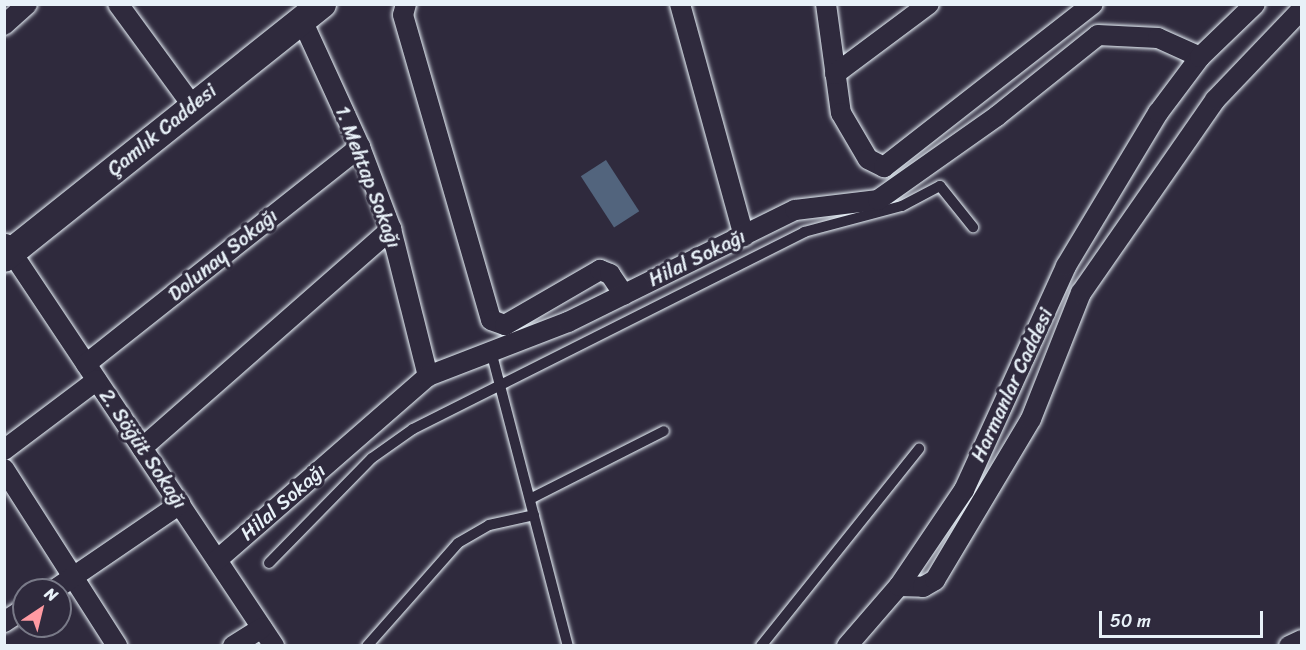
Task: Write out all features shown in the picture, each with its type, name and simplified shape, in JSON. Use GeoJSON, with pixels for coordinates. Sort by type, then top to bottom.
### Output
{"type":"FeatureCollection","features":[{"type":"Feature","properties":{"kind":"main road","name":"Çamlık Caddesi"},"geometry":{"type":"LineString","coordinates":[[7,250],[312,11]]}},
{"type":"Feature","properties":{"kind":"street"},"geometry":{"type":"LineString","coordinates":[[4,25],[27,4]]}},
{"type":"Feature","properties":{"kind":"street"},"geometry":{"type":"LineString","coordinates":[[118,4],[192,105]]}},
{"type":"Feature","properties":{"kind":"street"},"geometry":{"type":"LineString","coordinates":[[406,4],[403,15],[491,320],[505,325],[600,270],[610,274],[615,299]]}},
{"type":"Feature","properties":{"kind":"street"},"geometry":{"type":"LineString","coordinates":[[680,4],[744,236]]}},
{"type":"Feature","properties":{"kind":"street"},"geometry":{"type":"LineString","coordinates":[[825,4],[841,113],[868,159],[884,167],[1092,4]]}},
{"type":"Feature","properties":{"kind":"street"},"geometry":{"type":"LineString","coordinates":[[836,74],[929,4]]}},
{"type":"Feature","properties":{"kind":"street","name":"Harmanlar Caddesi"},"geometry":{"type":"LineString","coordinates":[[847,645],[899,586],[964,490],[1066,266],[1158,113],[1200,57],[1255,4]]}},
{"type":"Feature","properties":{"kind":"street"},"geometry":{"type":"LineString","coordinates":[[899,586],[923,587],[935,580],[1031,419],[1081,293],[1215,100],[1302,9]]}},
{"type":"Feature","properties":{"kind":"street","name":"1. Mehtap Sokağı"},"geometry":{"type":"LineString","coordinates":[[312,11],[391,229],[428,376]]}},
{"type":"Feature","properties":{"kind":"street","name":"Hilal Sokağı"},"geometry":{"type":"LineString","coordinates":[[217,560],[428,376],[615,299],[795,210],[878,200],[997,116],[1098,35],[1158,38],[1200,57]]}},
{"type":"Feature","properties":{"kind":"street","name":"Dolunay Sokağı"},"geometry":{"type":"LineString","coordinates":[[4,450],[92,372],[360,147]]}},
{"type":"Feature","properties":{"kind":"street"},"geometry":{"type":"LineString","coordinates":[[142,448],[391,229]]}},
{"type":"Feature","properties":{"kind":"street","name":"2. Söğüt Sokağı"},"geometry":{"type":"LineString","coordinates":[[7,250],[92,372],[274,645]]}},
{"type":"Feature","properties":{"kind":"street"},"geometry":{"type":"LineString","coordinates":[[4,469],[117,645]]}},
{"type":"Feature","properties":{"kind":"street"},"geometry":{"type":"LineString","coordinates":[[73,577],[180,504]]}},
{"type":"Feature","properties":{"kind":"street"},"geometry":{"type":"LineString","coordinates":[[233,645],[262,627]]}},
{"type":"Feature","properties":{"kind":"street"},"geometry":{"type":"LineString","coordinates":[[1288,645],[1302,640]]}},
{"type":"Feature","properties":{"kind":"lane"},"geometry":{"type":"LineString","coordinates":[[269,563],[385,448],[427,420],[823,224],[875,215],[940,186],[973,227]]}},
{"type":"Feature","properties":{"kind":"lane"},"geometry":{"type":"LineString","coordinates":[[491,351],[568,645]]}},
{"type":"Feature","properties":{"kind":"lane"},"geometry":{"type":"LineString","coordinates":[[530,499],[664,431]]}},
{"type":"Feature","properties":{"kind":"lane"},"geometry":{"type":"LineString","coordinates":[[761,645],[919,449]]}},
{"type":"Feature","properties":{"kind":"lane"},"geometry":{"type":"LineString","coordinates":[[367,645],[458,543],[489,525],[534,515]]}},
{"type":"Feature","properties":{"kind":"water"},"geometry":{"type":"Polygon","coordinates":[[[606,160],[639,211],[614,227],[581,176],[606,160]]]}}]}
